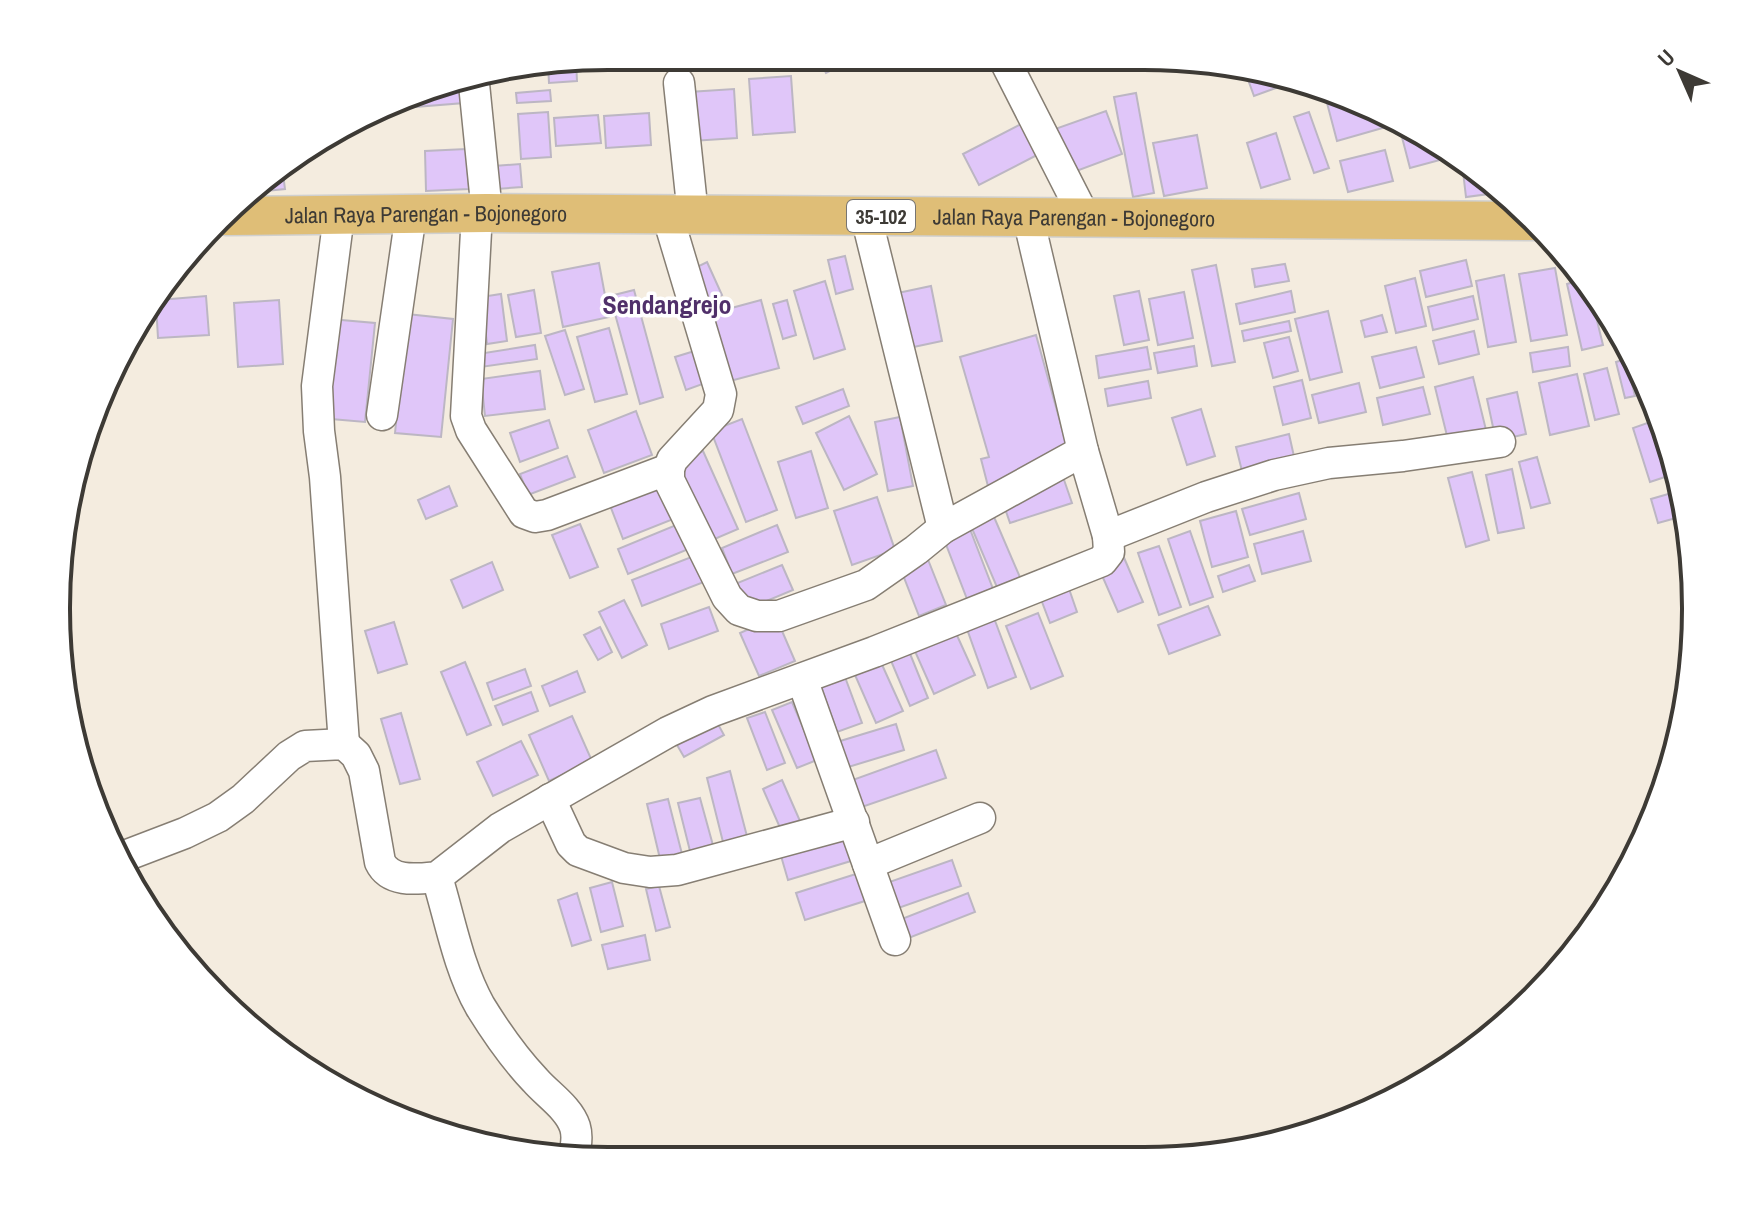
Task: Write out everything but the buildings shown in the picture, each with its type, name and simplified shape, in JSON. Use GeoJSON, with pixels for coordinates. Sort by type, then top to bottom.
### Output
{"type":"FeatureCollection","features":[{"type":"Feature","properties":{"kind":"main road","name":"Jalan Raya Parengan - Bojonegoro"},"geometry":{"type":"LineString","coordinates":[[241,216],[482,213],[1517,221]]}},
{"type":"Feature","properties":{"kind":"street"},"geometry":{"type":"LineString","coordinates":[[1010,70],[1085,218]]}},
{"type":"Feature","properties":{"kind":"street"},"geometry":{"type":"LineString","coordinates":[[679,83],[680,215],[721,394],[718,410],[672,460],[669,480],[727,597],[739,610],[757,616],[779,616],[866,585],[943,528],[1083,451]]}},
{"type":"Feature","properties":{"kind":"street"},"geometry":{"type":"LineString","coordinates":[[474,87],[482,213],[466,416],[471,430],[524,513],[535,517],[669,469]]}},
{"type":"Feature","properties":{"kind":"street"},"geometry":{"type":"LineString","coordinates":[[382,415],[411,214]]}},
{"type":"Feature","properties":{"kind":"street"},"geometry":{"type":"LineString","coordinates":[[339,215],[317,386],[344,744],[356,755],[364,771],[384,870],[394,877],[424,878],[437,877],[500,828],[668,732],[713,711],[874,652],[1102,561],[1109,552],[1108,536],[1083,451],[1028,217]]}},
{"type":"Feature","properties":{"kind":"street"},"geometry":{"type":"LineString","coordinates":[[866,216],[943,528]]}},
{"type":"Feature","properties":{"kind":"street"},"geometry":{"type":"LineString","coordinates":[[1108,536],[1206,497],[1274,475],[1329,463],[1500,442]]}},
{"type":"Feature","properties":{"kind":"street"},"geometry":{"type":"LineString","coordinates":[[802,679],[895,940]]}},
{"type":"Feature","properties":{"kind":"street"},"geometry":{"type":"LineString","coordinates":[[130,854],[218,817],[305,746],[344,744]]}},
{"type":"Feature","properties":{"kind":"street"},"geometry":{"type":"LineString","coordinates":[[550,799],[571,844],[578,851],[624,868],[650,872],[677,870],[854,822]]}},
{"type":"Feature","properties":{"kind":"street"},"geometry":{"type":"LineString","coordinates":[[868,864],[980,818]]}},
{"type":"Feature","properties":{"kind":"street"},"geometry":{"type":"LineString","coordinates":[[437,877],[465,974],[480,1004],[506,1046],[568,1114],[576,1129],[576,1146]]}},
{"type":"Feature","properties":{"kind":"district","name":"Sendangrejo"},"geometry":{"type":"Point","coordinates":[667,304]}}]}
